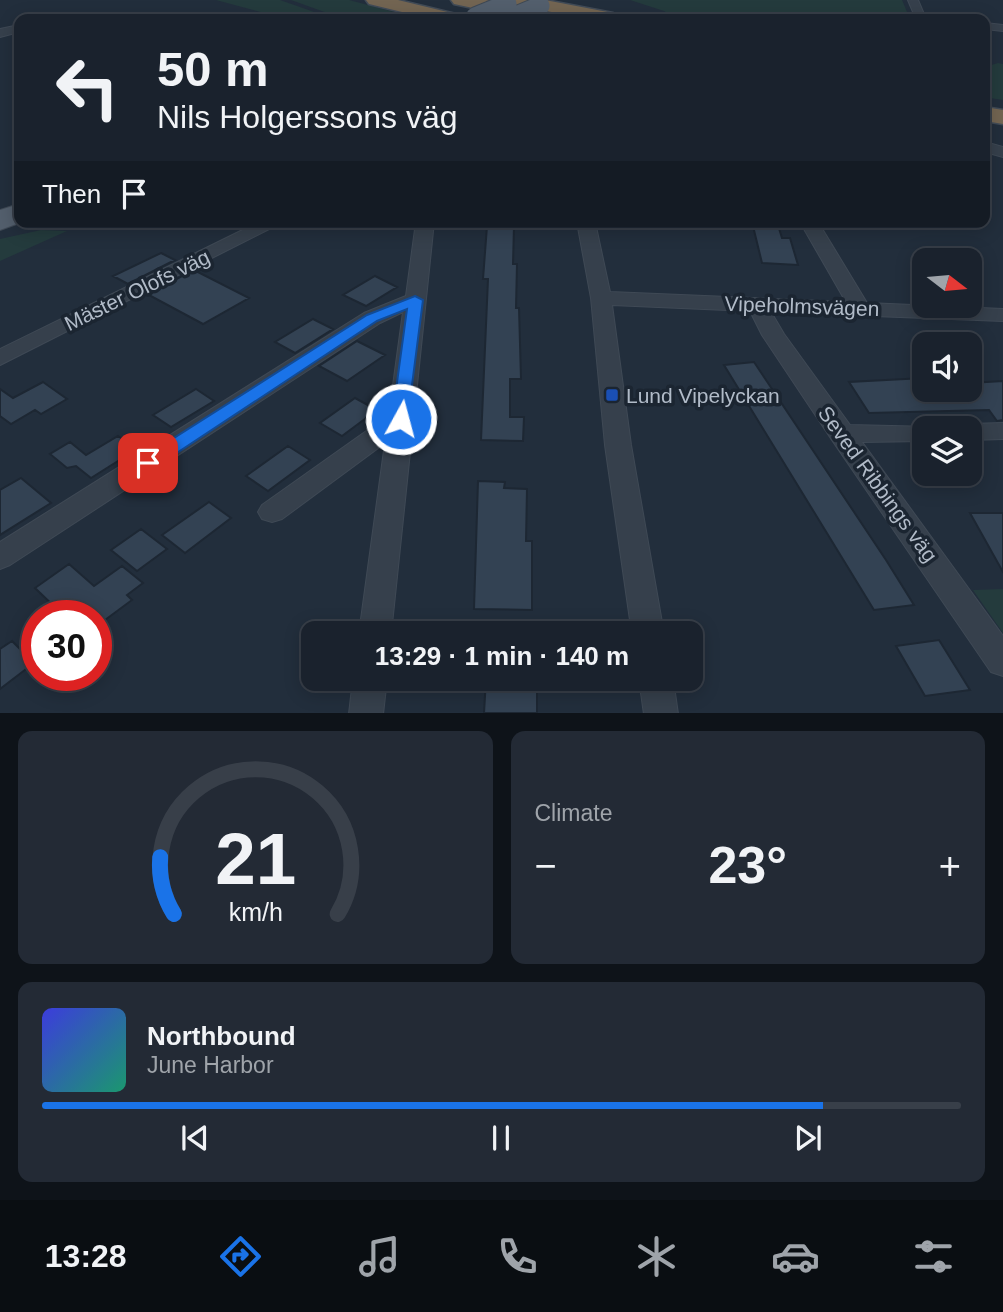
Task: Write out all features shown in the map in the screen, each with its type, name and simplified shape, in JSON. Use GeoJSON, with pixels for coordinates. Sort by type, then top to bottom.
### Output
{"type":"FeatureCollection","features":[{"type":"Feature","properties":{"kind":"highway"},"geometry":{"type":"LineString","coordinates":[[375,0],[432,14]]}},
{"type":"Feature","properties":{"kind":"highway"},"geometry":{"type":"LineString","coordinates":[[431,0],[497,14]]}},
{"type":"Feature","properties":{"kind":"highway"},"geometry":{"type":"LineString","coordinates":[[460,0],[545,10]]}},
{"type":"Feature","properties":{"kind":"highway"},"geometry":{"type":"LineString","coordinates":[[512,6],[575,14]]}},
{"type":"Feature","properties":{"kind":"highway"},"geometry":{"type":"LineString","coordinates":[[403,7],[420,14]]}},
{"type":"Feature","properties":{"kind":"main road"},"geometry":{"type":"LineString","coordinates":[[485,14],[512,6]]}},
{"type":"Feature","properties":{"kind":"street","name":"Mäster Olofs väg"},"geometry":{"type":"LineString","coordinates":[[0,358],[262,228]]}},
{"type":"Feature","properties":{"kind":"street"},"geometry":{"type":"LineString","coordinates":[[377,621],[424,228]]}},
{"type":"Feature","properties":{"kind":"street"},"geometry":{"type":"LineString","coordinates":[[587,228],[601,298],[618,445],[646,621]]}},
{"type":"Feature","properties":{"kind":"street"},"geometry":{"type":"LineString","coordinates":[[813,228],[860,308]]}},
{"type":"Feature","properties":{"kind":"street","name":"Vipeholmsvägen"},"geometry":{"type":"LineString","coordinates":[[601,298],[1003,315]]}},
{"type":"Feature","properties":{"kind":"street"},"geometry":{"type":"LineString","coordinates":[[0,557],[372,318],[415,300]]}},
{"type":"Feature","properties":{"kind":"street","name":"Seved Ribbings väg"},"geometry":{"type":"LineString","coordinates":[[757,304],[773,335],[841,434],[953,586],[1003,662]]}},
{"type":"Feature","properties":{"kind":"street"},"geometry":{"type":"LineString","coordinates":[[272,512],[401,419]]}},
{"type":"Feature","properties":{"kind":"street"},"geometry":{"type":"LineString","coordinates":[[982,432],[1003,431]]}},
{"type":"Feature","properties":{"kind":"street"},"geometry":{"type":"LineString","coordinates":[[841,434],[912,433]]}},
{"type":"Feature","properties":{"kind":"street"},"geometry":{"type":"LineString","coordinates":[[366,713],[369,691]]}},
{"type":"Feature","properties":{"kind":"street"},"geometry":{"type":"LineString","coordinates":[[658,691],[662,713]]}},
{"type":"Feature","properties":{"kind":"green space"},"geometry":{"type":"Polygon","coordinates":[[[216,0],[280,0],[320,14],[268,14],[216,0]]]}},
{"type":"Feature","properties":{"kind":"green space"},"geometry":{"type":"Polygon","coordinates":[[[291,0],[349,0],[402,14],[330,14],[291,0]]]}},
{"type":"Feature","properties":{"kind":"green space"},"geometry":{"type":"Polygon","coordinates":[[[630,0],[902,0],[908,14],[669,14],[630,0]]]}},
{"type":"Feature","properties":{"kind":"green space"},"geometry":{"type":"Polygon","coordinates":[[[1003,64],[1003,100],[990,98],[990,65],[1003,64]]]}},
{"type":"Feature","properties":{"kind":"green space"},"geometry":{"type":"Polygon","coordinates":[[[41,230],[67,231],[0,261],[0,239],[41,230]]]}},
{"type":"Feature","properties":{"kind":"green space"},"geometry":{"type":"Polygon","coordinates":[[[1003,589],[1003,633],[973,590],[1003,589]]]}},
{"type":"Feature","properties":{"kind":"building"},"geometry":{"type":"Polygon","coordinates":[[[487,228],[514,228],[513,264],[517,264],[516,308],[519,308],[521,379],[510,379],[510,417],[524,417],[523,441],[481,440],[488,279],[483,279],[487,228]]]}},
{"type":"Feature","properties":{"kind":"building"},"geometry":{"type":"Polygon","coordinates":[[[753,228],[779,228],[782,238],[790,238],[798,265],[762,263],[753,228]]]}},
{"type":"Feature","properties":{"kind":"building"},"geometry":{"type":"Polygon","coordinates":[[[161,253],[175,260],[128,284],[113,276],[161,253]]]}},
{"type":"Feature","properties":{"kind":"building"},"geometry":{"type":"Polygon","coordinates":[[[194,270],[249,298],[203,324],[147,294],[194,270]]]}},
{"type":"Feature","properties":{"kind":"building"},"geometry":{"type":"Polygon","coordinates":[[[375,276],[397,287],[366,306],[343,295],[375,276]]]}},
{"type":"Feature","properties":{"kind":"building"},"geometry":{"type":"Polygon","coordinates":[[[313,319],[333,329],[295,353],[275,342],[313,319]]]}},
{"type":"Feature","properties":{"kind":"building"},"geometry":{"type":"Polygon","coordinates":[[[357,341],[385,355],[347,381],[319,366],[357,341]]]}},
{"type":"Feature","properties":{"kind":"building"},"geometry":{"type":"Polygon","coordinates":[[[754,362],[914,605],[874,610],[724,365],[754,362]]]}},
{"type":"Feature","properties":{"kind":"building"},"geometry":{"type":"Polygon","coordinates":[[[912,379],[912,402],[982,402],[982,382],[1003,381],[1003,420],[997,421],[989,410],[869,413],[849,382],[912,379]]]}},
{"type":"Feature","properties":{"kind":"building"},"geometry":{"type":"Polygon","coordinates":[[[43,382],[67,399],[41,414],[35,410],[11,424],[0,416],[0,389],[13,398],[43,382]]]}},
{"type":"Feature","properties":{"kind":"building"},"geometry":{"type":"Polygon","coordinates":[[[196,389],[214,401],[171,427],[153,415],[196,389]]]}},
{"type":"Feature","properties":{"kind":"building"},"geometry":{"type":"Polygon","coordinates":[[[355,398],[377,410],[342,436],[320,423],[355,398]]]}},
{"type":"Feature","properties":{"kind":"building"},"geometry":{"type":"Polygon","coordinates":[[[118,436],[137,449],[91,478],[76,466],[67,468],[50,454],[70,442],[86,455],[118,436]]]}},
{"type":"Feature","properties":{"kind":"building"},"geometry":{"type":"Polygon","coordinates":[[[288,446],[310,460],[268,491],[246,476],[288,446]]]}},
{"type":"Feature","properties":{"kind":"building"},"geometry":{"type":"Polygon","coordinates":[[[21,478],[51,503],[0,535],[0,490],[21,478]]]}},
{"type":"Feature","properties":{"kind":"building"},"geometry":{"type":"Polygon","coordinates":[[[478,481],[505,482],[504,488],[527,489],[526,541],[532,541],[532,610],[474,609],[478,481]]]}},
{"type":"Feature","properties":{"kind":"building"},"geometry":{"type":"Polygon","coordinates":[[[209,502],[231,518],[185,553],[162,535],[209,502]]]}},
{"type":"Feature","properties":{"kind":"building"},"geometry":{"type":"Polygon","coordinates":[[[970,513],[1003,513],[1003,572],[970,513]]]}},
{"type":"Feature","properties":{"kind":"building"},"geometry":{"type":"Polygon","coordinates":[[[141,529],[167,549],[137,571],[111,550],[141,529]]]}},
{"type":"Feature","properties":{"kind":"building"},"geometry":{"type":"Polygon","coordinates":[[[69,564],[94,586],[122,566],[143,583],[127,595],[132,600],[112,615],[112,600],[47,600],[35,588],[69,564]]]}},
{"type":"Feature","properties":{"kind":"building"},"geometry":{"type":"Polygon","coordinates":[[[939,640],[970,690],[925,696],[896,646],[939,640]]]}},
{"type":"Feature","properties":{"kind":"building"},"geometry":{"type":"Polygon","coordinates":[[[12,641],[21,650],[21,673],[0,689],[0,649],[12,641]]]}},
{"type":"Feature","properties":{"kind":"building"},"geometry":{"type":"Polygon","coordinates":[[[485,691],[537,691],[537,713],[484,713],[485,691]]]}},
{"type":"Feature","properties":{"kind":"place","name":"Lund Vipelyckan"},"geometry":{"type":"Point","coordinates":[612,395]}},
{"type":"Feature","properties":{"kind":"route"},"geometry":{"type":"LineString","coordinates":[[148,463],[372,318],[415,300],[401,419]]}}]}
